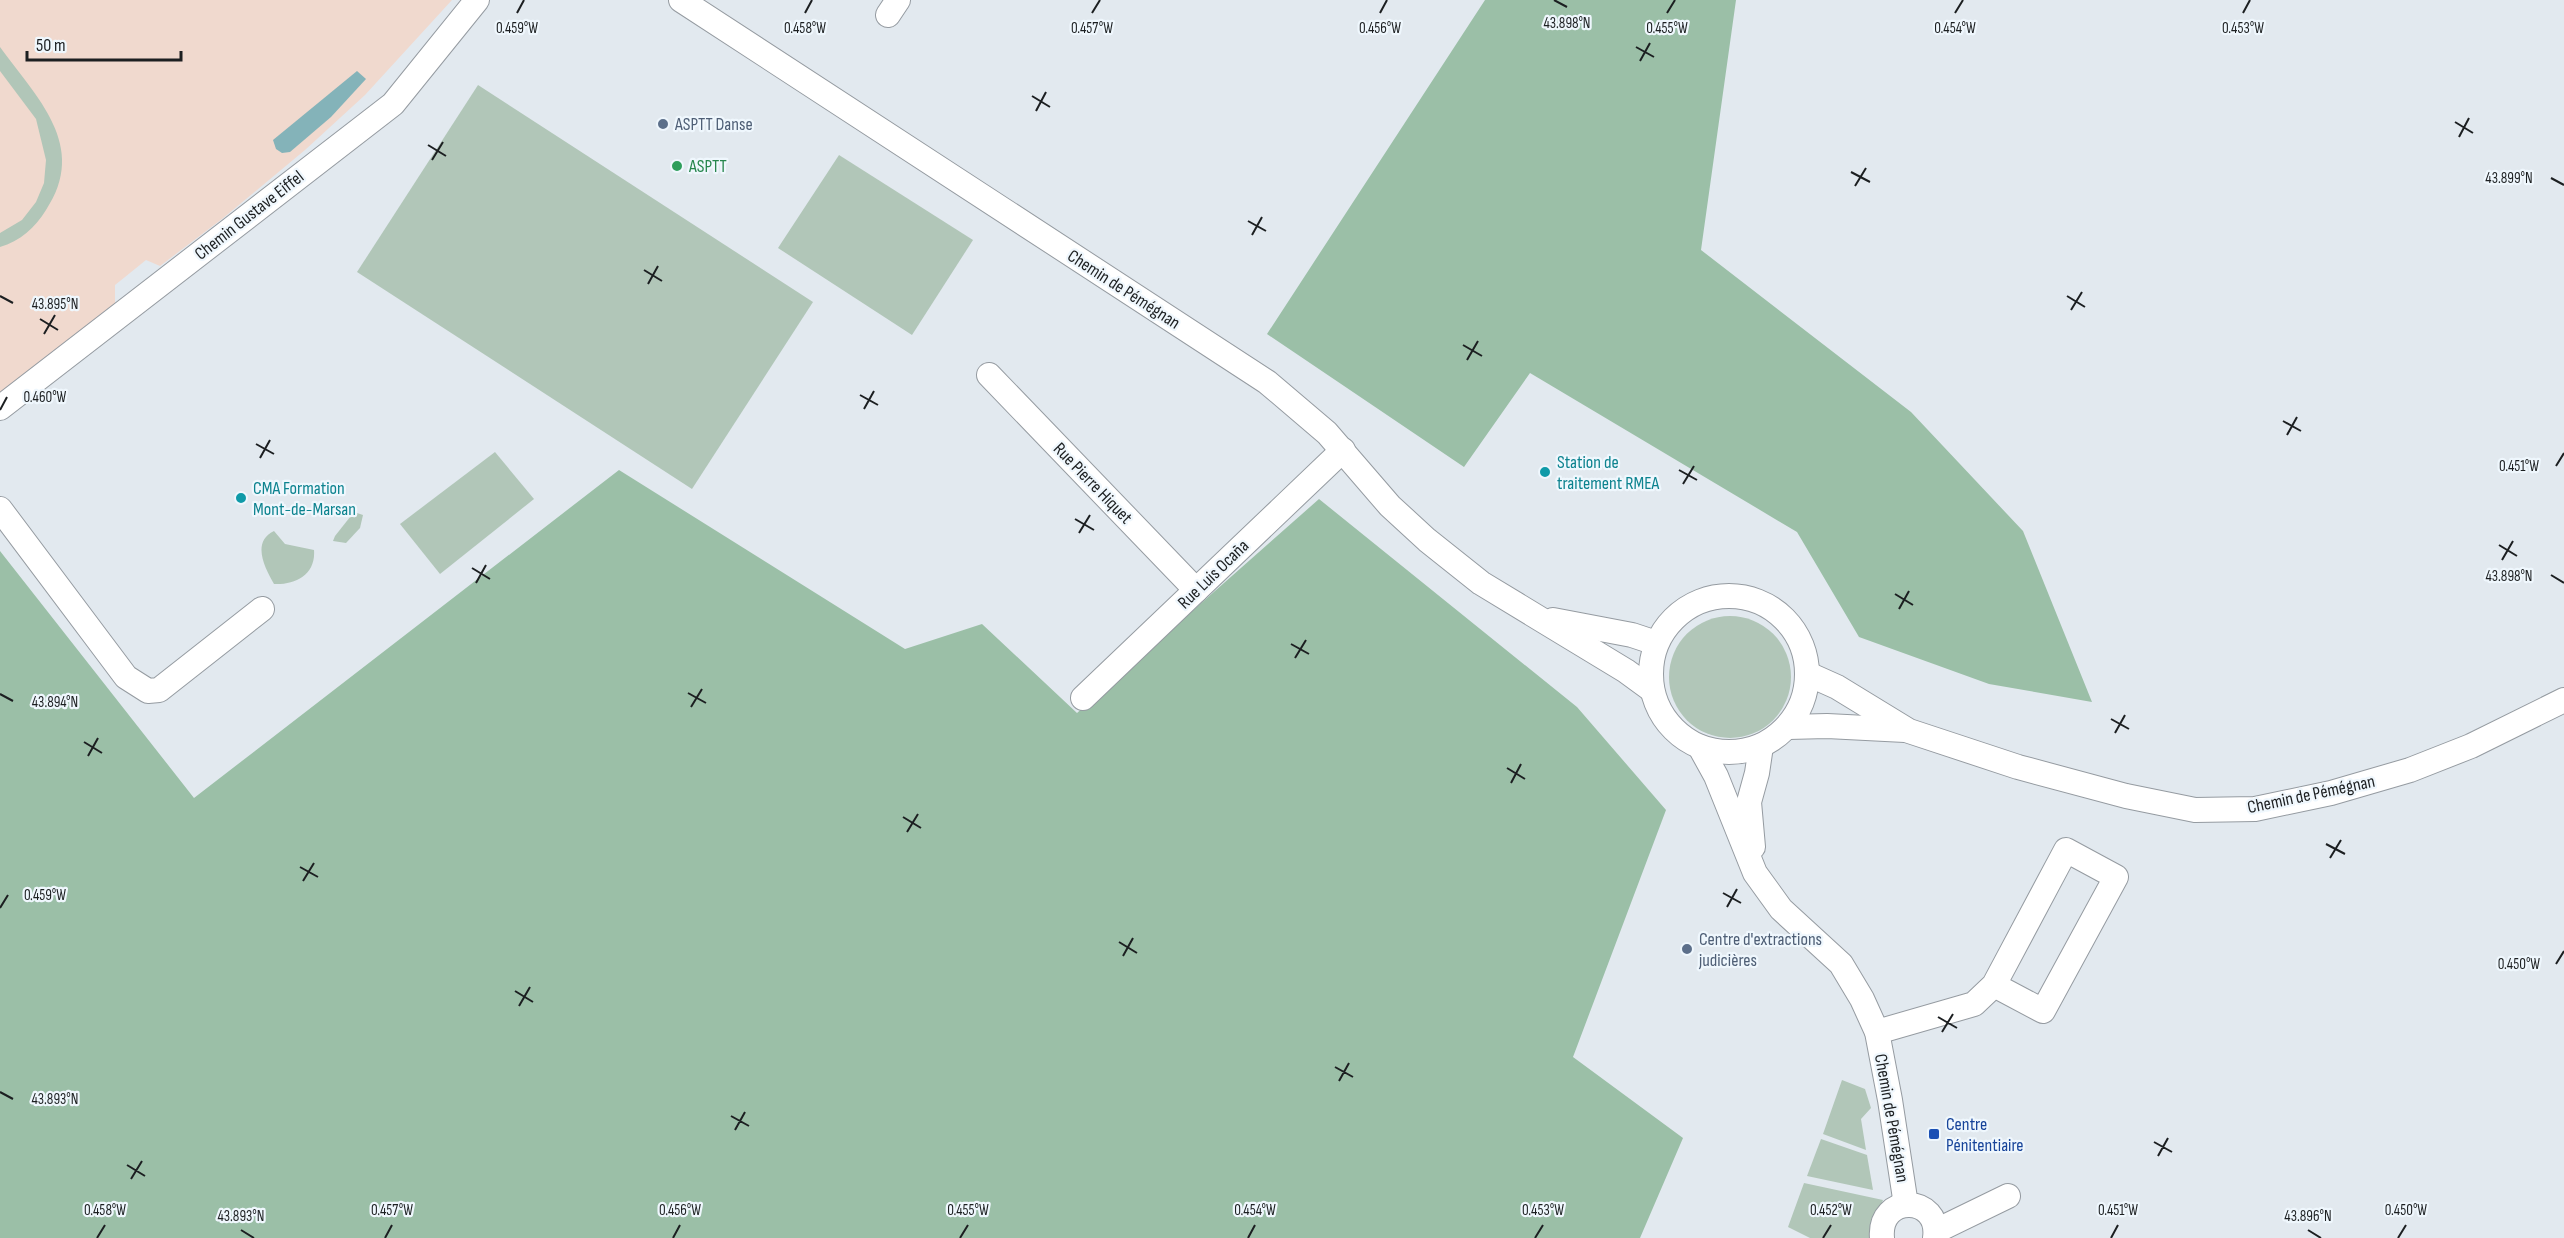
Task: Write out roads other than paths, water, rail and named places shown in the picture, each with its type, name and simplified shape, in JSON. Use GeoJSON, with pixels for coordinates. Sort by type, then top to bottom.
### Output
{"type":"FeatureCollection","features":[{"type":"Feature","properties":{"kind":"street","name":"Chemin Gustave Eiffel"},"geometry":{"type":"LineString","coordinates":[[0,408],[393,104],[477,0]]}},
{"type":"Feature","properties":{"kind":"street","name":"Chemin de Pémégnan"},"geometry":{"type":"LineString","coordinates":[[681,0],[1267,382],[1297,406],[1343,450],[1390,506],[1427,540],[1481,583],[1626,671],[1652,690]]}},
{"type":"Feature","properties":{"kind":"street","name":"Rue Pierre Hiquet"},"geometry":{"type":"LineString","coordinates":[[989,375],[1196,590]]}},
{"type":"Feature","properties":{"kind":"street","name":"Rue Luis Ocaña"},"geometry":{"type":"LineString","coordinates":[[1083,698],[1343,450]]}},
{"type":"Feature","properties":{"kind":"street"},"geometry":{"type":"LineString","coordinates":[[0,509],[126,677],[148,692],[159,690],[262,609]]}},
{"type":"Feature","properties":{"kind":"street"},"geometry":{"type":"LineString","coordinates":[[1731,595],[1761,602],[1785,619],[1802,645],[1808,674],[1803,702],[1788,727],[1761,746],[1730,752],[1700,747],[1678,733],[1661,714],[1652,690],[1650,666],[1656,643],[1668,623],[1686,608],[1708,598],[1731,595]]}},
{"type":"Feature","properties":{"kind":"street","name":"Chemin de Pémégnan"},"geometry":{"type":"LineString","coordinates":[[1536,617],[1632,635],[1656,643]]}},
{"type":"Feature","properties":{"kind":"street","name":"Chemin de Pémégnan"},"geometry":{"type":"LineString","coordinates":[[1808,674],[1836,687],[1909,731],[2018,767],[2126,796],[2194,810],[2255,809],[2331,793],[2410,770],[2471,746],[2564,700]]}},
{"type":"Feature","properties":{"kind":"street","name":"Chemin de Pémégnan"},"geometry":{"type":"LineString","coordinates":[[1788,727],[1827,726],[1909,731]]}},
{"type":"Feature","properties":{"kind":"street"},"geometry":{"type":"LineString","coordinates":[[1755,873],[1749,802],[1758,773],[1761,746]]}},
{"type":"Feature","properties":{"kind":"street","name":"Chemin de Pémégnan"},"geometry":{"type":"LineString","coordinates":[[1700,747],[1716,776],[1755,873],[1781,909],[1841,964],[1862,999],[1877,1032],[1906,1205]]}},
{"type":"Feature","properties":{"kind":"street","name":"Chemin de Pémégnan"},"geometry":{"type":"LineString","coordinates":[[1877,1032],[1974,1004],[1994,985],[2066,850],[2116,877],[2043,1011],[1994,985]]}},
{"type":"Feature","properties":{"kind":"street","name":"Chemin de Pémégnan"},"geometry":{"type":"LineString","coordinates":[[1882,1238],[1884,1220],[1890,1212],[1906,1205],[1923,1209],[1934,1223],[1936,1235],[2008,1196]]}},
{"type":"Feature","properties":{"kind":"water"},"geometry":{"type":"Polygon","coordinates":[[[357,71],[366,79],[331,117],[290,152],[282,153],[276,149],[273,140],[357,71]]]}},
{"type":"Feature","properties":{"kind":"place","name":"ASPTT Danse"},"geometry":{"type":"Point","coordinates":[663,124]}},
{"type":"Feature","properties":{"kind":"place","name":"ASPTT"},"geometry":{"type":"Point","coordinates":[677,166]}},
{"type":"Feature","properties":{"kind":"place","name":"Station de traitement RMEA"},"geometry":{"type":"Point","coordinates":[1545,472]}},
{"type":"Feature","properties":{"kind":"place","name":"CMA Formation Mont-de-Marsan"},"geometry":{"type":"Point","coordinates":[241,498]}},
{"type":"Feature","properties":{"kind":"place","name":"Centre d'extractions judicières"},"geometry":{"type":"Point","coordinates":[1687,949]}},
{"type":"Feature","properties":{"kind":"place","name":"Centre Pénitentiaire"},"geometry":{"type":"Point","coordinates":[1934,1134]}}]}
